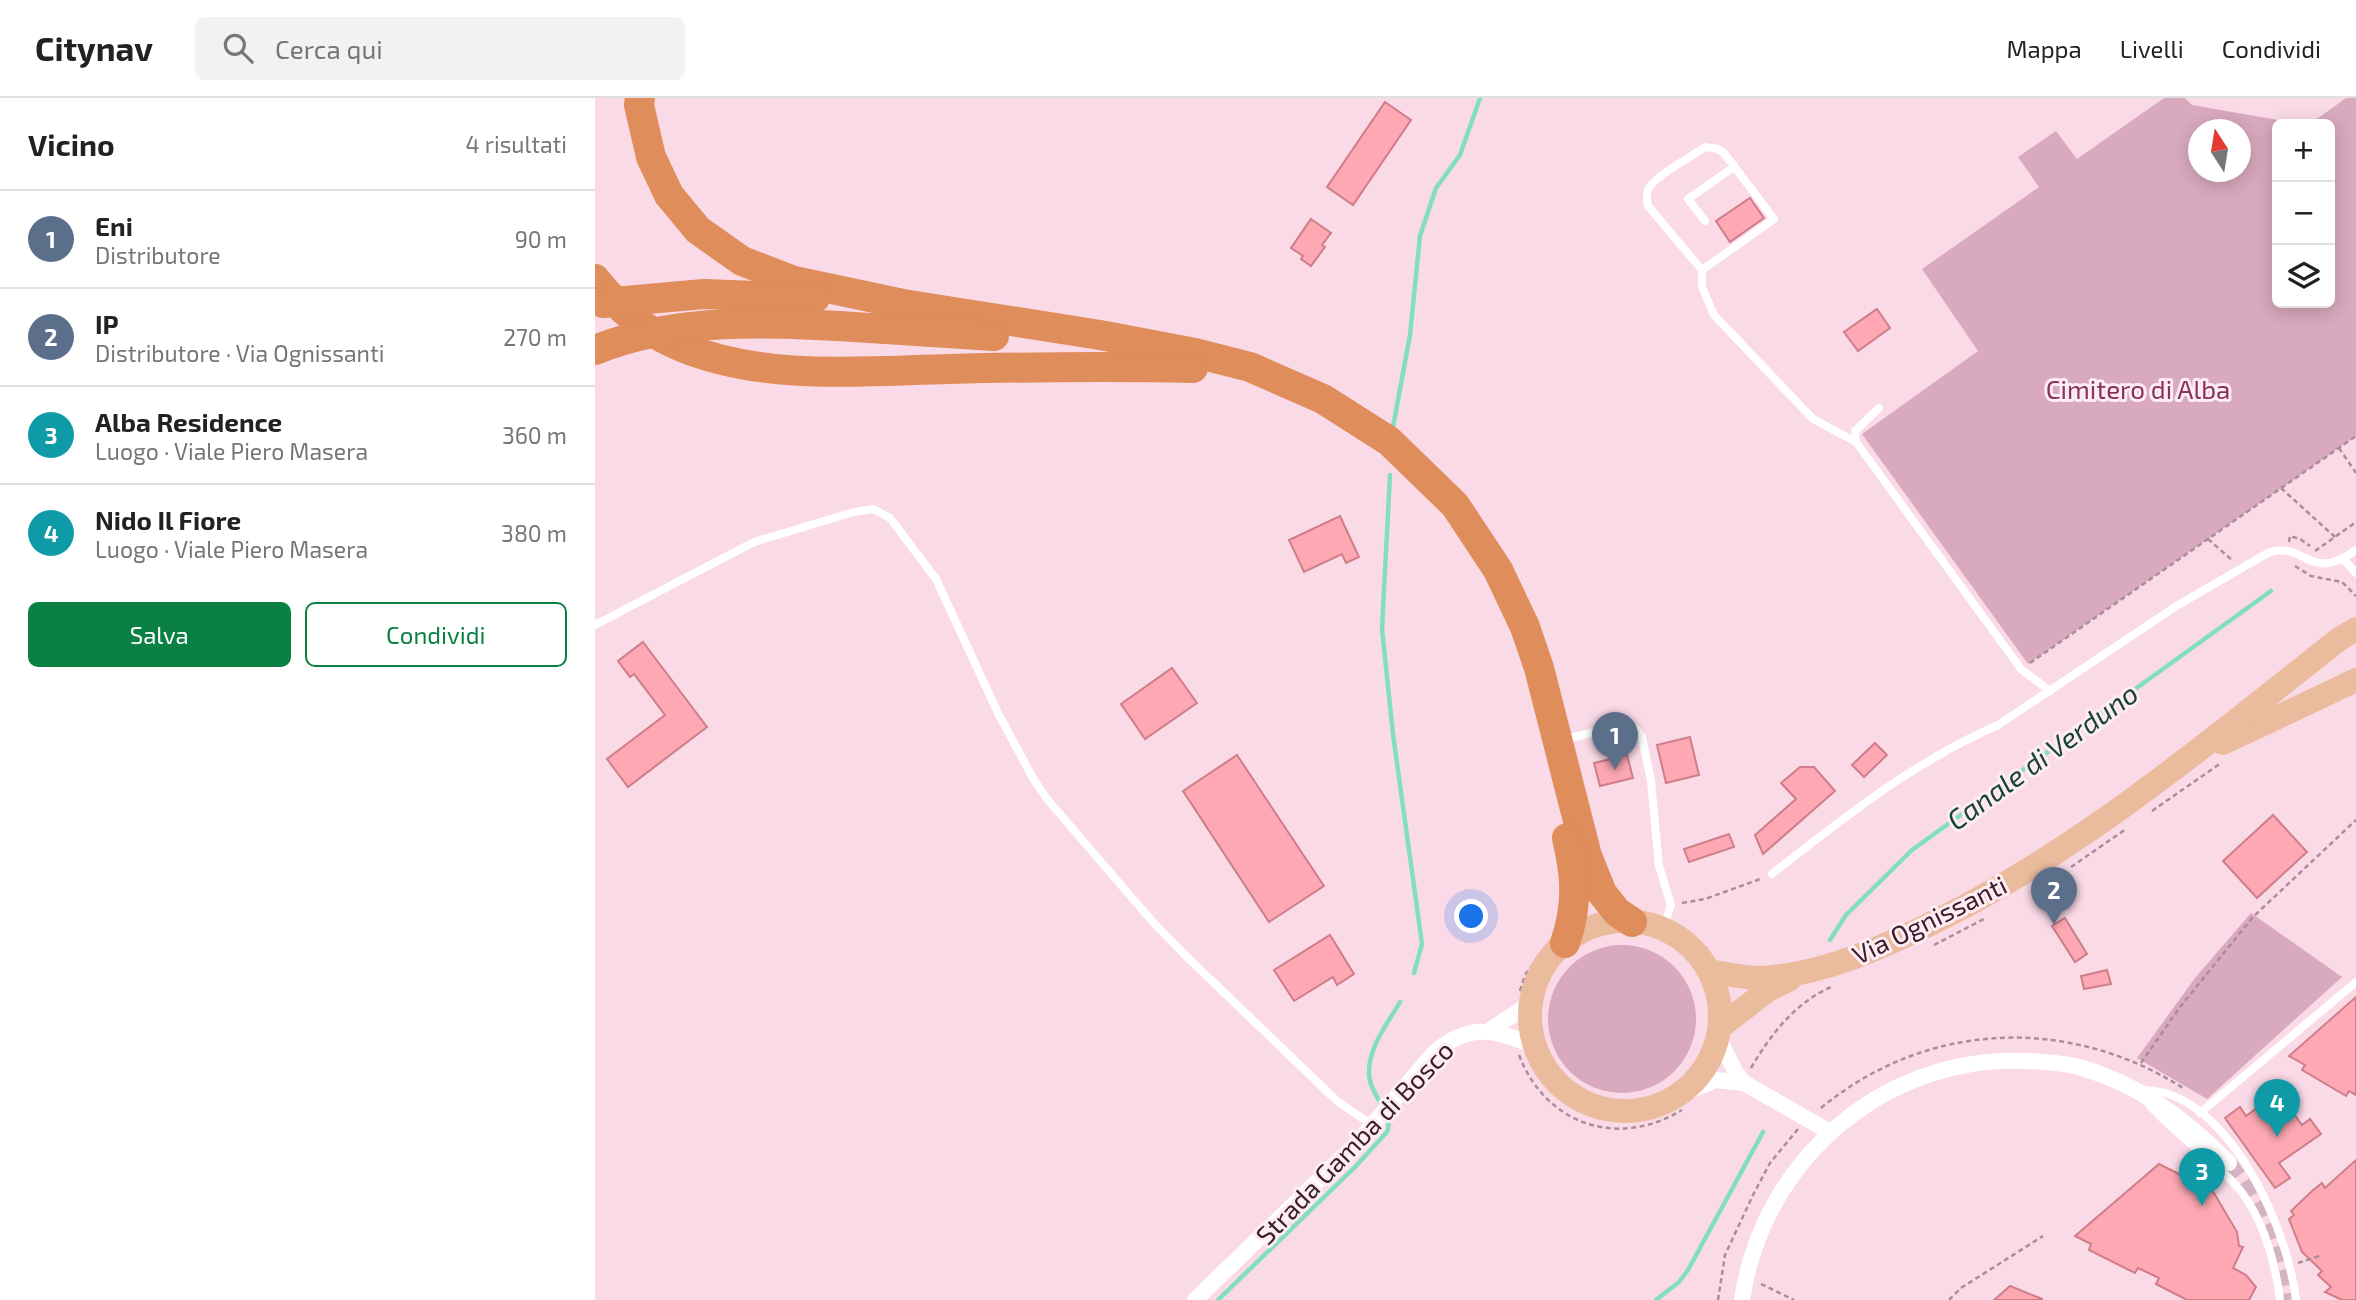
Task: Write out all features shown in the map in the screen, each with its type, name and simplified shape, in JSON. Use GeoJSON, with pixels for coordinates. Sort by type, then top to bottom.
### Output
{"type":"FeatureCollection","features":[{"type":"Feature","properties":{"kind":"highway"},"geometry":{"type":"LineString","coordinates":[[640,98],[639,105],[651,157],[669,195],[698,230],[742,261],[794,281],[903,304],[1100,335],[1195,353],[1250,367],[1323,399],[1389,441],[1455,505],[1498,570],[1525,627],[1539,668],[1587,856],[1602,893],[1617,912],[1632,922]]}},
{"type":"Feature","properties":{"kind":"highway"},"geometry":{"type":"LineString","coordinates":[[595,279],[606,293],[640,324],[682,347],[736,363],[788,369],[848,371],[1094,366],[1193,368]]}},
{"type":"Feature","properties":{"kind":"highway"},"geometry":{"type":"LineString","coordinates":[[595,304],[704,293],[903,304]]}},
{"type":"Feature","properties":{"kind":"highway"},"geometry":{"type":"LineString","coordinates":[[595,350],[664,331],[712,325],[777,322],[1007,337],[1095,348],[1193,368],[1247,382],[1317,410],[1381,452],[1444,514],[1485,575],[1524,672],[1572,859],[1576,902],[1556,944]]}},
{"type":"Feature","properties":{"kind":"main road","name":"Via Ognissanti"},"geometry":{"type":"LineString","coordinates":[[1710,961],[1737,976],[1761,978],[1807,971],[1893,942],[1964,908],[2049,858],[2185,761],[2338,640],[2356,629]]}},
{"type":"Feature","properties":{"kind":"main road","name":"Via Ognissanti"},"geometry":{"type":"LineString","coordinates":[[2185,761],[2356,680]]}},
{"type":"Feature","properties":{"kind":"main road"},"geometry":{"type":"LineString","coordinates":[[1617,922],[1632,922],[1665,925],[1710,961],[1720,1008],[1719,1032],[1707,1065],[1682,1102],[1666,1102],[1624,1111],[1595,1106],[1569,1093],[1558,1083],[1525,1042],[1531,1025],[1522,1009],[1556,944],[1590,928],[1617,922]]}},
{"type":"Feature","properties":{"kind":"main road","name":"Via Ognissanti"},"geometry":{"type":"LineString","coordinates":[[1719,1032],[1767,990],[1807,971]]}},
{"type":"Feature","properties":{"kind":"street","name":"Strada Gamba di Bosco"},"geometry":{"type":"LineString","coordinates":[[1195,1300],[1358,1142],[1444,1044],[1458,1036],[1490,1030],[1522,1009]]}},
{"type":"Feature","properties":{"kind":"street","name":"Strada Gamba di Bosco"},"geometry":{"type":"LineString","coordinates":[[1490,1030],[1525,1042]]}},
{"type":"Feature","properties":{"kind":"street"},"geometry":{"type":"LineString","coordinates":[[1719,1032],[1736,1073],[1744,1083],[1830,1132]]}},
{"type":"Feature","properties":{"kind":"street"},"geometry":{"type":"LineString","coordinates":[[1742,1300],[1745,1276],[1764,1222],[1792,1176],[1830,1132],[1847,1117],[1893,1088],[1941,1070],[1981,1062],[2012,1060],[2078,1067],[2134,1088],[2175,1113],[2229,1163]]}},
{"type":"Feature","properties":{"kind":"street"},"geometry":{"type":"LineString","coordinates":[[1682,1102],[1715,1080],[1744,1083]]}},
{"type":"Feature","properties":{"kind":"lane"},"geometry":{"type":"LineString","coordinates":[[1702,270],[1774,219],[1718,149],[1705,147],[1647,190],[1648,206],[1702,270],[1702,287],[1714,315],[1813,419],[1856,442],[2021,669],[2050,691]]}},
{"type":"Feature","properties":{"kind":"lane"},"geometry":{"type":"LineString","coordinates":[[1705,221],[1688,199],[1734,167]]}},
{"type":"Feature","properties":{"kind":"lane"},"geometry":{"type":"LineString","coordinates":[[1856,442],[1855,431],[1879,408]]}},
{"type":"Feature","properties":{"kind":"lane"},"geometry":{"type":"LineString","coordinates":[[595,625],[754,542],[854,512],[873,509],[882,512],[890,518],[936,579],[1004,724],[1047,799],[1152,921],[1186,956],[1337,1101],[1373,1122]]}},
{"type":"Feature","properties":{"kind":"lane"},"geometry":{"type":"LineString","coordinates":[[1772,874],[1851,812],[1920,766],[1972,736],[1998,725],[2178,605],[2267,553],[2279,549],[2287,550],[2310,562],[2333,564],[2356,550]]}},
{"type":"Feature","properties":{"kind":"lane"},"geometry":{"type":"LineString","coordinates":[[2343,559],[2356,573]]}},
{"type":"Feature","properties":{"kind":"lane"},"geometry":{"type":"LineString","coordinates":[[1558,741],[1626,725],[1636,729],[1642,737],[1651,781],[1659,866],[1671,905],[1665,925]]}},
{"type":"Feature","properties":{"kind":"lane"},"geometry":{"type":"LineString","coordinates":[[2200,1113],[2356,982]]}},
{"type":"Feature","properties":{"kind":"lane"},"geometry":{"type":"LineString","coordinates":[[2134,1088],[2165,1094],[2200,1113],[2241,1156],[2279,1230],[2296,1300]]}},
{"type":"Feature","properties":{"kind":"lane"},"geometry":{"type":"LineString","coordinates":[[2134,1088],[2245,1196],[2265,1240],[2274,1267],[2280,1300]]}},
{"type":"Feature","properties":{"kind":"path"},"geometry":{"type":"LineString","coordinates":[[2021,669],[2356,436]]}},
{"type":"Feature","properties":{"kind":"path"},"geometry":{"type":"LineString","coordinates":[[2339,448],[2356,473]]}},
{"type":"Feature","properties":{"kind":"path"},"geometry":{"type":"LineString","coordinates":[[2281,488],[2335,537]]}},
{"type":"Feature","properties":{"kind":"path"},"geometry":{"type":"LineString","coordinates":[[2287,550],[2290,536],[2300,539],[2315,551],[2356,522]]}},
{"type":"Feature","properties":{"kind":"path"},"geometry":{"type":"LineString","coordinates":[[2208,539],[2241,568]]}},
{"type":"Feature","properties":{"kind":"path"},"geometry":{"type":"LineString","coordinates":[[2140,1064],[2220,956],[2253,917],[2356,820]]}},
{"type":"Feature","properties":{"kind":"path"},"geometry":{"type":"LineString","coordinates":[[1671,905],[1705,899],[1746,886],[1772,874]]}},
{"type":"Feature","properties":{"kind":"path"},"geometry":{"type":"LineString","coordinates":[[1665,925],[1685,931],[1710,961]]}},
{"type":"Feature","properties":{"kind":"path"},"geometry":{"type":"LineString","coordinates":[[1522,1009],[1525,975],[1556,944]]}},
{"type":"Feature","properties":{"kind":"path"},"geometry":{"type":"LineString","coordinates":[[1718,1300],[1725,1255],[1753,1195],[1785,1142],[1854,1083],[1907,1056],[1946,1045],[1991,1038],[2048,1039],[2078,1043],[2140,1064],[2164,1076],[2208,1106]]}},
{"type":"Feature","properties":{"kind":"path"},"geometry":{"type":"LineString","coordinates":[[1525,1042],[1519,1057],[1541,1094],[1553,1107],[1571,1118],[1612,1129],[1632,1128],[1652,1124],[1682,1102]]}},
{"type":"Feature","properties":{"kind":"path"},"geometry":{"type":"LineString","coordinates":[[1949,1300],[1961,1288],[2043,1236]]}},
{"type":"Feature","properties":{"kind":"path"},"geometry":{"type":"LineString","coordinates":[[2289,1265],[2319,1256]]}},
{"type":"Feature","properties":{"kind":"path"},"geometry":{"type":"LineString","coordinates":[[1745,1276],[1794,1300]]}},
{"type":"Feature","properties":{"kind":"green space","name":"Cimitero di Alba"},"geometry":{"type":"Polygon","coordinates":[[[2164,98],[2185,98],[2192,105],[2272,119],[2272,308],[2335,308],[2335,119],[2317,119],[2346,98],[2356,98],[2356,436],[2028,664],[1862,434],[1978,351],[1922,269],[2039,187],[2018,157],[2056,131],[2077,159],[2164,98]]]}},
{"type":"Feature","properties":{"kind":"green space"},"geometry":{"type":"Polygon","coordinates":[[[2251,913],[2342,977],[2207,1099],[2137,1058],[2195,978],[2251,913]]]}},
{"type":"Feature","properties":{"kind":"green space"},"geometry":{"type":"Polygon","coordinates":[[[1622,945],[1650,950],[1674,967],[1691,991],[1696,1019],[1691,1047],[1674,1071],[1650,1088],[1622,1093],[1594,1088],[1570,1071],[1553,1047],[1548,1019],[1553,991],[1570,967],[1594,950],[1622,945]]]}},
{"type":"Feature","properties":{"kind":"building"},"geometry":{"type":"Polygon","coordinates":[[[1385,102],[1411,120],[1353,205],[1327,187],[1385,102]]]}},
{"type":"Feature","properties":{"kind":"building"},"geometry":{"type":"Polygon","coordinates":[[[1750,198],[1764,218],[1730,242],[1716,221],[1750,198]]]}},
{"type":"Feature","properties":{"kind":"building"},"geometry":{"type":"Polygon","coordinates":[[[1311,219],[1331,233],[1322,245],[1325,247],[1311,266],[1291,248],[1311,219]]]}},
{"type":"Feature","properties":{"kind":"building"},"geometry":{"type":"Polygon","coordinates":[[[1877,309],[1890,328],[1858,351],[1844,332],[1877,309]]]}},
{"type":"Feature","properties":{"kind":"building"},"geometry":{"type":"Polygon","coordinates":[[[1340,516],[1359,557],[1346,563],[1342,554],[1304,572],[1289,540],[1340,516]]]}},
{"type":"Feature","properties":{"kind":"building"},"geometry":{"type":"Polygon","coordinates":[[[643,642],[707,727],[628,787],[607,759],[665,715],[634,674],[630,677],[618,661],[643,642]]]}},
{"type":"Feature","properties":{"kind":"building"},"geometry":{"type":"Polygon","coordinates":[[[1172,668],[1197,703],[1145,739],[1121,704],[1172,668]]]}},
{"type":"Feature","properties":{"kind":"building"},"geometry":{"type":"Polygon","coordinates":[[[1690,737],[1699,775],[1666,783],[1657,745],[1690,737]]]}},
{"type":"Feature","properties":{"kind":"building"},"geometry":{"type":"Polygon","coordinates":[[[1875,743],[1887,755],[1864,777],[1852,765],[1875,743]]]}},
{"type":"Feature","properties":{"kind":"building"},"geometry":{"type":"Polygon","coordinates":[[[1237,755],[1324,886],[1269,922],[1183,791],[1237,755]]]}},
{"type":"Feature","properties":{"kind":"building"},"geometry":{"type":"Polygon","coordinates":[[[1627,755],[1633,778],[1600,786],[1594,763],[1627,755]]]}},
{"type":"Feature","properties":{"kind":"building"},"geometry":{"type":"Polygon","coordinates":[[[1800,767],[1814,767],[1835,791],[1763,854],[1755,835],[1796,799],[1781,783],[1800,767]]]}},
{"type":"Feature","properties":{"kind":"building"},"geometry":{"type":"Polygon","coordinates":[[[2273,815],[2307,852],[2257,898],[2223,861],[2273,815]]]}},
{"type":"Feature","properties":{"kind":"building"},"geometry":{"type":"Polygon","coordinates":[[[1729,834],[1734,847],[1689,862],[1684,849],[1729,834]]]}},
{"type":"Feature","properties":{"kind":"building"},"geometry":{"type":"Polygon","coordinates":[[[2065,918],[2087,954],[2075,962],[2052,926],[2065,918]]]}},
{"type":"Feature","properties":{"kind":"building"},"geometry":{"type":"Polygon","coordinates":[[[1330,935],[1354,974],[1337,985],[1333,977],[1294,1001],[1274,970],[1330,935]]]}},
{"type":"Feature","properties":{"kind":"building"},"geometry":{"type":"Polygon","coordinates":[[[2107,970],[2111,984],[2084,989],[2081,976],[2107,970]]]}},
{"type":"Feature","properties":{"kind":"building"},"geometry":{"type":"Polygon","coordinates":[[[2356,997],[2356,1095],[2349,1091],[2346,1096],[2302,1070],[2305,1065],[2289,1056],[2356,997]]]}},
{"type":"Feature","properties":{"kind":"building"},"geometry":{"type":"Polygon","coordinates":[[[2287,1086],[2297,1101],[2289,1107],[2302,1125],[2310,1119],[2321,1134],[2279,1163],[2290,1178],[2275,1188],[2225,1118],[2240,1107],[2246,1116],[2287,1086]]]}},
{"type":"Feature","properties":{"kind":"building"},"geometry":{"type":"Polygon","coordinates":[[[2356,1160],[2356,1300],[2342,1300],[2325,1292],[2331,1287],[2318,1275],[2322,1271],[2302,1252],[2289,1219],[2294,1215],[2291,1211],[2312,1191],[2322,1183],[2325,1188],[2356,1160]]]}},
{"type":"Feature","properties":{"kind":"building"},"geometry":{"type":"Polygon","coordinates":[[[2159,1164],[2189,1179],[2191,1174],[2201,1179],[2214,1193],[2237,1232],[2239,1246],[2243,1247],[2233,1268],[2246,1275],[2256,1287],[2249,1300],[2187,1300],[2156,1284],[2159,1278],[2138,1268],[2135,1273],[2089,1250],[2091,1244],[2075,1236],[2159,1164]]]}},
{"type":"Feature","properties":{"kind":"building"},"geometry":{"type":"Polygon","coordinates":[[[2010,1286],[2042,1299],[2042,1300],[1994,1300],[2010,1286]]]}},
{"type":"Feature","properties":{"kind":"waterway"},"geometry":{"type":"LineString","coordinates":[[1393,427],[1410,335],[1420,236],[1436,188],[1460,155],[1480,98]]}},
{"type":"Feature","properties":{"kind":"waterway"},"geometry":{"type":"LineString","coordinates":[[1390,475],[1382,629],[1393,734],[1422,944],[1414,973]]}},
{"type":"Feature","properties":{"kind":"waterway","name":"Canale di Verduno"},"geometry":{"type":"LineString","coordinates":[[1830,940],[1846,915],[1912,850],[2271,591]]}},
{"type":"Feature","properties":{"kind":"waterway"},"geometry":{"type":"LineString","coordinates":[[1218,1300],[1355,1167],[1387,1132],[1385,1111],[1373,1088],[1369,1072],[1372,1053],[1400,1002]]}},
{"type":"Feature","properties":{"kind":"waterway","name":"Canale di Verduno"},"geometry":{"type":"LineString","coordinates":[[1656,1300],[1679,1282],[1688,1270],[1763,1132]]}},
{"type":"Feature","properties":{"kind":"tunnel"},"geometry":{"type":"LineString","coordinates":[[2229,1163],[2267,1228],[2280,1263],[2288,1300]]}},
{"type":"Feature","properties":{"kind":"place","name":"Eni"},"geometry":{"type":"Point","coordinates":[1615,770]}},
{"type":"Feature","properties":{"kind":"place","name":"IP"},"geometry":{"type":"Point","coordinates":[2054,925]}},
{"type":"Feature","properties":{"kind":"place","name":"Nido Il Fiore"},"geometry":{"type":"Point","coordinates":[2277,1137]}},
{"type":"Feature","properties":{"kind":"place","name":"Alba Residence"},"geometry":{"type":"Point","coordinates":[2202,1206]}}]}
